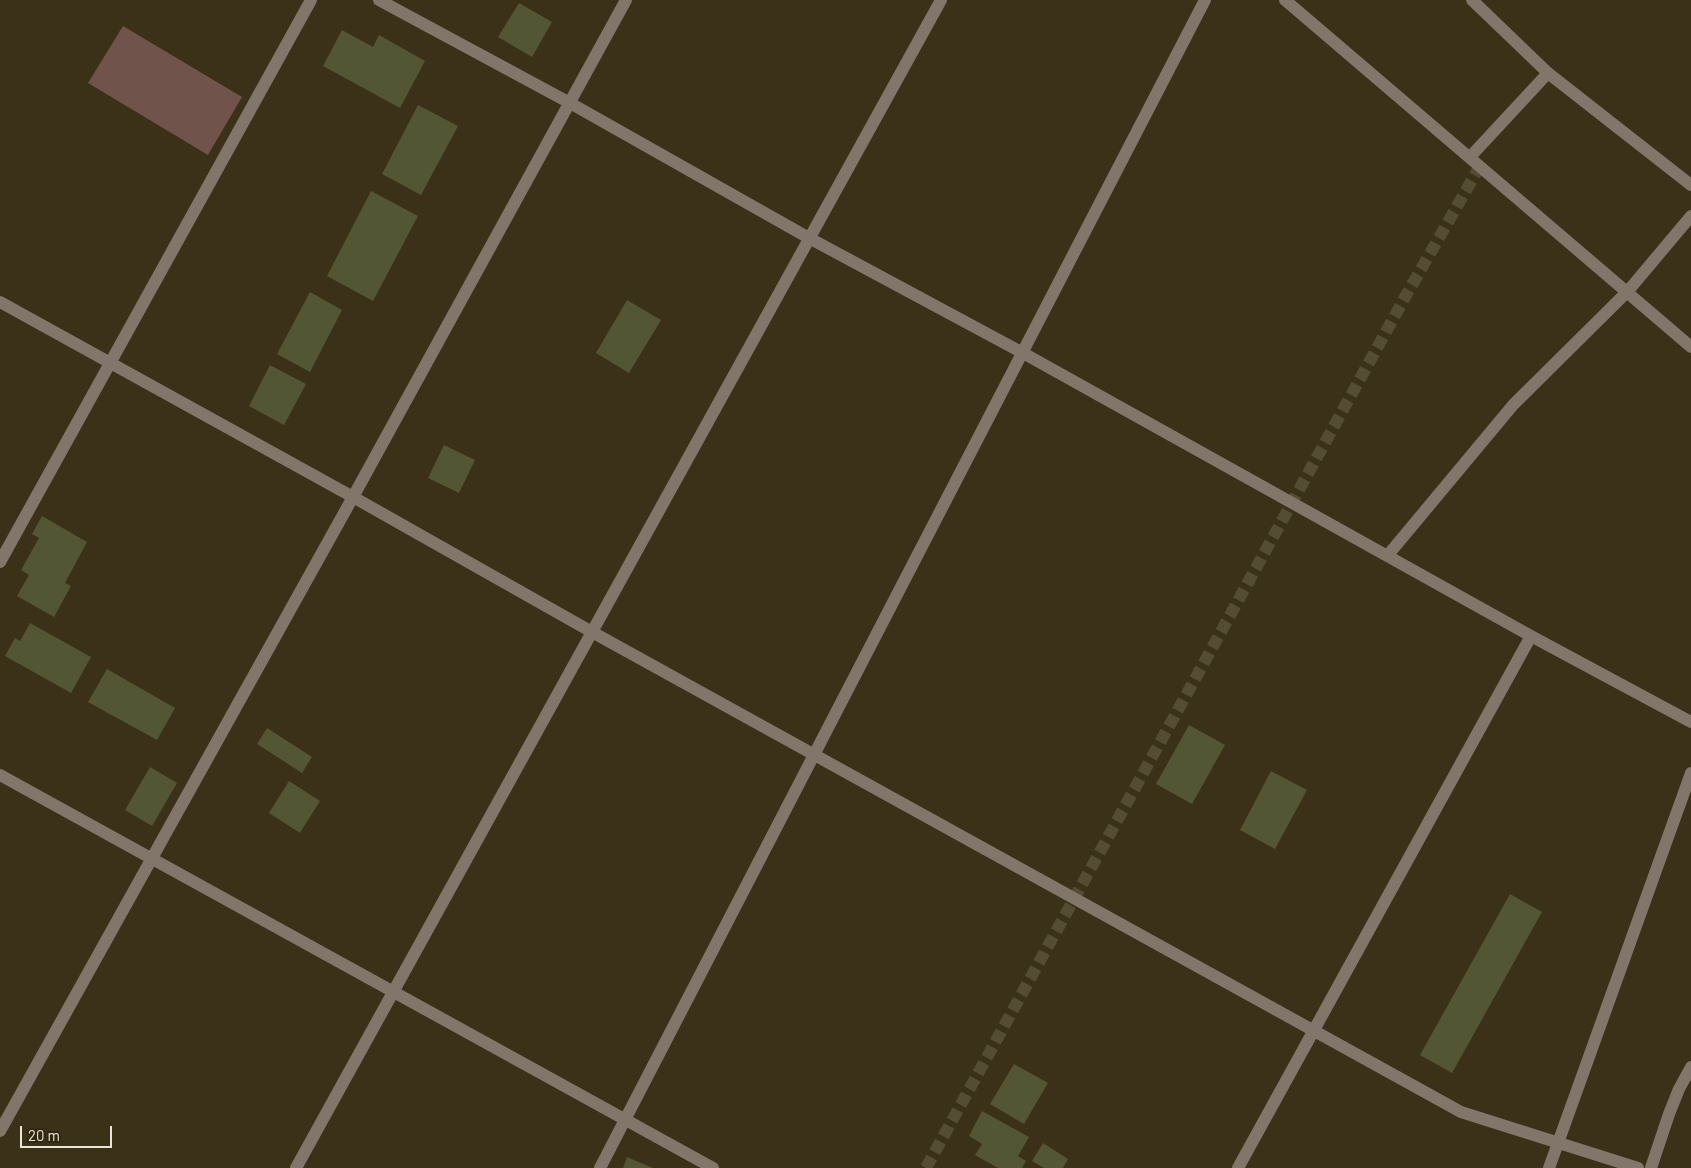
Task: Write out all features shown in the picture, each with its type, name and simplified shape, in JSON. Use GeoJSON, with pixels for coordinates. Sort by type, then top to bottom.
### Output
{"type":"FeatureCollection","features":[{"type":"Feature","properties":{"kind":"street"},"geometry":{"type":"LineString","coordinates":[[0,562],[311,0]]}},
{"type":"Feature","properties":{"kind":"street"},"geometry":{"type":"LineString","coordinates":[[379,0],[570,103],[809,238],[1023,353],[1531,636],[1691,722]]}},
{"type":"Feature","properties":{"kind":"street"},"geometry":{"type":"LineString","coordinates":[[0,1131],[353,497],[626,0]]}},
{"type":"Feature","properties":{"kind":"street"},"geometry":{"type":"LineString","coordinates":[[296,1168],[941,0]]}},
{"type":"Feature","properties":{"kind":"street"},"geometry":{"type":"LineString","coordinates":[[600,1168],[1205,0]]}},
{"type":"Feature","properties":{"kind":"street"},"geometry":{"type":"LineString","coordinates":[[1285,0],[1628,291],[1691,347]]}},
{"type":"Feature","properties":{"kind":"street"},"geometry":{"type":"LineString","coordinates":[[1472,0],[1548,73],[1691,185]]}},
{"type":"Feature","properties":{"kind":"street"},"geometry":{"type":"LineString","coordinates":[[1470,157],[1548,73]]}},
{"type":"Feature","properties":{"kind":"street"},"geometry":{"type":"LineString","coordinates":[[1388,555],[1513,405],[1628,291],[1691,216]]}},
{"type":"Feature","properties":{"kind":"street"},"geometry":{"type":"LineString","coordinates":[[0,302],[353,497],[592,632],[1461,1112],[1638,1168]]}},
{"type":"Feature","properties":{"kind":"street"},"geometry":{"type":"LineString","coordinates":[[1238,1168],[1531,636]]}},
{"type":"Feature","properties":{"kind":"street"},"geometry":{"type":"LineString","coordinates":[[1549,1168],[1691,773]]}},
{"type":"Feature","properties":{"kind":"street"},"geometry":{"type":"LineString","coordinates":[[0,775],[713,1168]]}},
{"type":"Feature","properties":{"kind":"street"},"geometry":{"type":"LineString","coordinates":[[1651,1168],[1669,1114],[1691,1067]]}},
{"type":"Feature","properties":{"kind":"shaded area"},"geometry":{"type":"Polygon","coordinates":[[[123,26],[242,97],[208,155],[88,83],[123,26]]]}},
{"type":"Feature","properties":{"kind":"building"},"geometry":{"type":"Polygon","coordinates":[[[519,3],[552,22],[532,57],[498,37],[519,3]]]}},
{"type":"Feature","properties":{"kind":"building"},"geometry":{"type":"Polygon","coordinates":[[[342,30],[373,47],[379,35],[425,61],[400,108],[323,66],[342,30]]]}},
{"type":"Feature","properties":{"kind":"building"},"geometry":{"type":"Polygon","coordinates":[[[418,105],[458,126],[421,195],[382,174],[418,105]]]}},
{"type":"Feature","properties":{"kind":"building"},"geometry":{"type":"Polygon","coordinates":[[[371,191],[418,216],[373,301],[327,276],[371,191]]]}},
{"type":"Feature","properties":{"kind":"building"},"geometry":{"type":"Polygon","coordinates":[[[310,292],[342,310],[310,372],[277,354],[310,292]]]}},
{"type":"Feature","properties":{"kind":"building"},"geometry":{"type":"Polygon","coordinates":[[[627,300],[661,320],[629,373],[596,353],[627,300]]]}},
{"type":"Feature","properties":{"kind":"building"},"geometry":{"type":"Polygon","coordinates":[[[270,365],[306,384],[284,425],[249,406],[270,365]]]}},
{"type":"Feature","properties":{"kind":"building"},"geometry":{"type":"Polygon","coordinates":[[[444,445],[475,460],[459,493],[428,478],[444,445]]]}},
{"type":"Feature","properties":{"kind":"building"},"geometry":{"type":"Polygon","coordinates":[[[42,516],[87,542],[65,583],[71,586],[54,617],[17,596],[29,575],[21,570],[39,538],[32,534],[42,516]]]}},
{"type":"Feature","properties":{"kind":"building"},"geometry":{"type":"Polygon","coordinates":[[[30,623],[91,657],[71,693],[5,656],[15,638],[20,641],[30,623]]]}},
{"type":"Feature","properties":{"kind":"building"},"geometry":{"type":"Polygon","coordinates":[[[107,669],[175,708],[157,740],[88,702],[107,669]]]}},
{"type":"Feature","properties":{"kind":"building"},"geometry":{"type":"Polygon","coordinates":[[[1189,725],[1225,745],[1192,804],[1156,784],[1189,725]]]}},
{"type":"Feature","properties":{"kind":"building"},"geometry":{"type":"Polygon","coordinates":[[[267,728],[312,757],[302,773],[257,744],[267,728]]]}},
{"type":"Feature","properties":{"kind":"building"},"geometry":{"type":"Polygon","coordinates":[[[150,767],[177,783],[152,826],[125,810],[150,767]]]}},
{"type":"Feature","properties":{"kind":"building"},"geometry":{"type":"Polygon","coordinates":[[[1271,771],[1307,790],[1275,849],[1240,830],[1271,771]]]}},
{"type":"Feature","properties":{"kind":"building"},"geometry":{"type":"Polygon","coordinates":[[[289,781],[320,801],[300,833],[269,813],[289,781]]]}},
{"type":"Feature","properties":{"kind":"building"},"geometry":{"type":"Polygon","coordinates":[[[1510,894],[1542,912],[1452,1073],[1420,1055],[1510,894]]]}},
{"type":"Feature","properties":{"kind":"building"},"geometry":{"type":"Polygon","coordinates":[[[1014,1064],[1048,1083],[1024,1124],[990,1104],[1014,1064]]]}},
{"type":"Feature","properties":{"kind":"building"},"geometry":{"type":"Polygon","coordinates":[[[982,1111],[1029,1137],[1018,1156],[1026,1161],[1022,1168],[998,1168],[975,1155],[982,1144],[969,1136],[982,1111]]]}},
{"type":"Feature","properties":{"kind":"building"},"geometry":{"type":"Polygon","coordinates":[[[1043,1143],[1068,1159],[1063,1168],[1044,1168],[1032,1161],[1043,1143]]]}},
{"type":"Feature","properties":{"kind":"building"},"geometry":{"type":"Polygon","coordinates":[[[627,1157],[653,1168],[623,1168],[627,1157]]]}},
{"type":"Feature","properties":{"kind":"tunnel"},"geometry":{"type":"LineString","coordinates":[[926,1168],[1404,299],[1480,166]]}}]}
